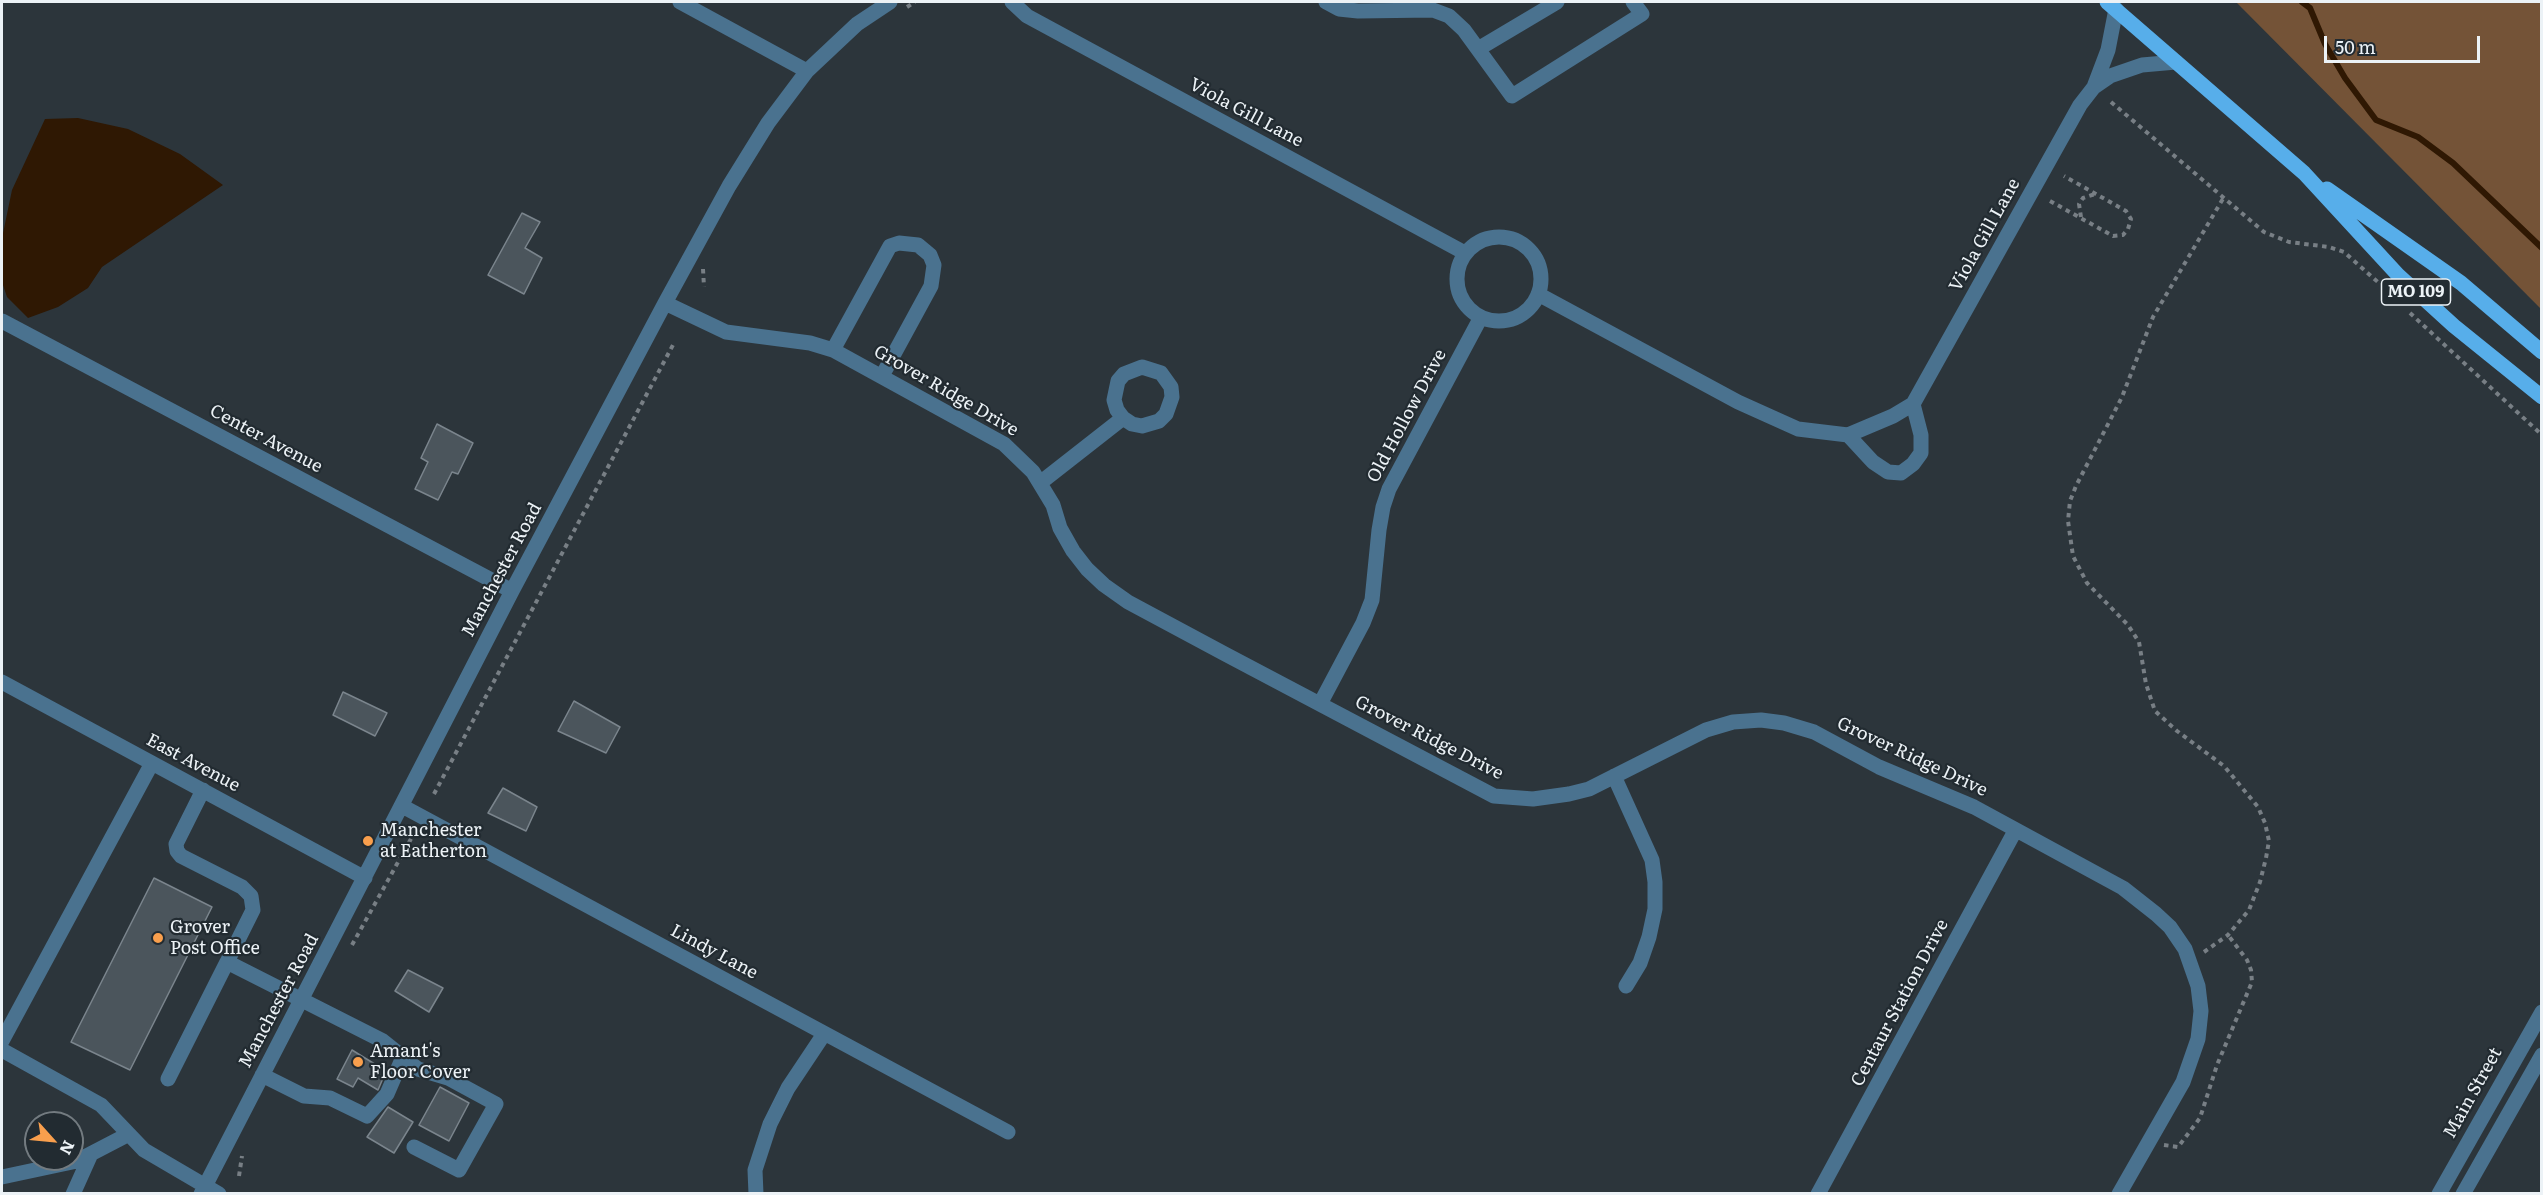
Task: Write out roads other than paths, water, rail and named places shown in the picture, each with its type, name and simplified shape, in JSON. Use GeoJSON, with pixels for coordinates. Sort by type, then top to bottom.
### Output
{"type":"FeatureCollection","features":[{"type":"Feature","properties":{"kind":"main road","name":"MO 109"},"geometry":{"type":"LineString","coordinates":[[2112,5],[2304,173],[2461,283],[2541,352]]}},
{"type":"Feature","properties":{"kind":"main road","name":"MO 109"},"geometry":{"type":"LineString","coordinates":[[2304,173],[2398,275],[2454,326],[2541,397]]}},
{"type":"Feature","properties":{"kind":"street","name":"Viola Gill Lane"},"geometry":{"type":"LineString","coordinates":[[1012,2],[1027,16],[1464,253]]}},
{"type":"Feature","properties":{"kind":"street"},"geometry":{"type":"LineString","coordinates":[[1326,2],[1339,9],[1433,10],[1449,16],[1464,30],[1512,96],[1642,14],[1634,2]]}},
{"type":"Feature","properties":{"kind":"street"},"geometry":{"type":"LineString","coordinates":[[1478,49],[1557,2]]}},
{"type":"Feature","properties":{"kind":"street"},"geometry":{"type":"LineString","coordinates":[[688,3],[807,71]]}},
{"type":"Feature","properties":{"kind":"street","name":"Viola Gill Lane"},"geometry":{"type":"LineString","coordinates":[[2094,87],[2108,50],[2112,5]]}},
{"type":"Feature","properties":{"kind":"street","name":"Manchester Road"},"geometry":{"type":"LineString","coordinates":[[203,1190],[512,591],[664,303],[729,186],[768,123],[807,71],[857,24],[896,6]]}},
{"type":"Feature","properties":{"kind":"street","name":"Viola Gill Lane"},"geometry":{"type":"LineString","coordinates":[[1913,404],[2079,105],[2094,87],[2110,76],[2142,65],[2176,62]]}},
{"type":"Feature","properties":{"kind":"street"},"geometry":{"type":"LineString","coordinates":[[1500,236],[1519,242],[1534,255],[1539,267],[1541,280],[1538,294],[1531,306],[1521,315],[1508,320],[1494,321],[1481,317],[1462,301],[1458,289],[1456,277],[1464,253],[1474,244],[1486,238],[1500,236]]}},
{"type":"Feature","properties":{"kind":"street"},"geometry":{"type":"LineString","coordinates":[[833,350],[891,246],[899,243],[918,245],[930,255],[934,265],[931,286],[882,376]]}},
{"type":"Feature","properties":{"kind":"street"},"geometry":{"type":"LineString","coordinates":[[1538,294],[1748,406],[1798,429],[1848,435],[1893,416],[1913,404],[1921,435],[1921,453],[1913,464],[1901,473],[1888,472],[1873,462],[1848,435]]}},
{"type":"Feature","properties":{"kind":"street","name":"Grover Ridge Drive"},"geometry":{"type":"LineString","coordinates":[[664,303],[726,332],[798,341],[833,350],[1004,444],[1033,472],[1073,551],[1104,585],[1128,602],[1494,796],[1533,799],[1590,789],[1706,730],[1733,722],[1761,720],[1784,723],[1814,732],[1879,767],[1974,807],[2123,888],[2163,920],[2185,950],[2198,986],[2201,1011],[2198,1039],[2183,1082],[2119,1194]]}},
{"type":"Feature","properties":{"kind":"street","name":"Old Hollow Drive"},"geometry":{"type":"LineString","coordinates":[[1320,704],[1363,623],[1372,600],[1379,530],[1389,489],[1481,317]]}},
{"type":"Feature","properties":{"kind":"street","name":"Center Avenue"},"geometry":{"type":"LineString","coordinates":[[2,321],[512,591]]}},
{"type":"Feature","properties":{"kind":"street"},"geometry":{"type":"LineString","coordinates":[[1040,483],[1123,418]]}},
{"type":"Feature","properties":{"kind":"street","name":"East Avenue"},"geometry":{"type":"LineString","coordinates":[[2,682],[365,878]]}},
{"type":"Feature","properties":{"kind":"street"},"geometry":{"type":"LineString","coordinates":[[2,1041],[152,762]]}},
{"type":"Feature","properties":{"kind":"street"},"geometry":{"type":"LineString","coordinates":[[1614,776],[1652,860],[1655,882],[1655,909],[1649,937],[1640,963],[1626,987]]}},
{"type":"Feature","properties":{"kind":"street"},"geometry":{"type":"LineString","coordinates":[[168,1079],[253,910],[251,896],[243,887],[181,856],[177,851],[176,844],[203,790]]}},
{"type":"Feature","properties":{"kind":"street","name":"Lindy Lane"},"geometry":{"type":"LineString","coordinates":[[402,806],[1008,1132]]}},
{"type":"Feature","properties":{"kind":"street","name":"Centaur Station Drive"},"geometry":{"type":"LineString","coordinates":[[1818,1194],[2015,831]]}},
{"type":"Feature","properties":{"kind":"street"},"geometry":{"type":"LineString","coordinates":[[226,962],[383,1041],[418,1069],[448,1078],[496,1104],[459,1170],[414,1147]]}},
{"type":"Feature","properties":{"kind":"street","name":"Main Street"},"geometry":{"type":"LineString","coordinates":[[2439,1194],[2541,1012]]}},
{"type":"Feature","properties":{"kind":"street"},"geometry":{"type":"LineString","coordinates":[[756,1194],[755,1170],[770,1124],[788,1088],[824,1034]]}},
{"type":"Feature","properties":{"kind":"street"},"geometry":{"type":"LineString","coordinates":[[2,1050],[101,1105],[127,1135],[144,1150],[203,1190],[219,1194]]}},
{"type":"Feature","properties":{"kind":"street"},"geometry":{"type":"LineString","coordinates":[[2463,1194],[2541,1055]]}},
{"type":"Feature","properties":{"kind":"street"},"geometry":{"type":"LineString","coordinates":[[262,1075],[304,1096],[330,1098],[367,1116],[387,1094],[404,1057]]}},
{"type":"Feature","properties":{"kind":"street"},"geometry":{"type":"LineString","coordinates":[[2,1177],[77,1161],[127,1135]]}},
{"type":"Feature","properties":{"kind":"street"},"geometry":{"type":"LineString","coordinates":[[73,1194],[91,1154]]}},
{"type":"Feature","properties":{"kind":"waterway"},"geometry":{"type":"LineString","coordinates":[[2302,2],[2310,8],[2325,44],[2345,78],[2376,120],[2418,137],[2453,163],[2542,248]]}},
{"type":"Feature","properties":{"kind":"place","name":"Manchester at Eatherton"},"geometry":{"type":"Point","coordinates":[368,841]}},
{"type":"Feature","properties":{"kind":"place","name":"Grover Post Office"},"geometry":{"type":"Point","coordinates":[158,938]}},
{"type":"Feature","properties":{"kind":"place","name":"Amant's Floor Cover"},"geometry":{"type":"Point","coordinates":[358,1062]}}]}
